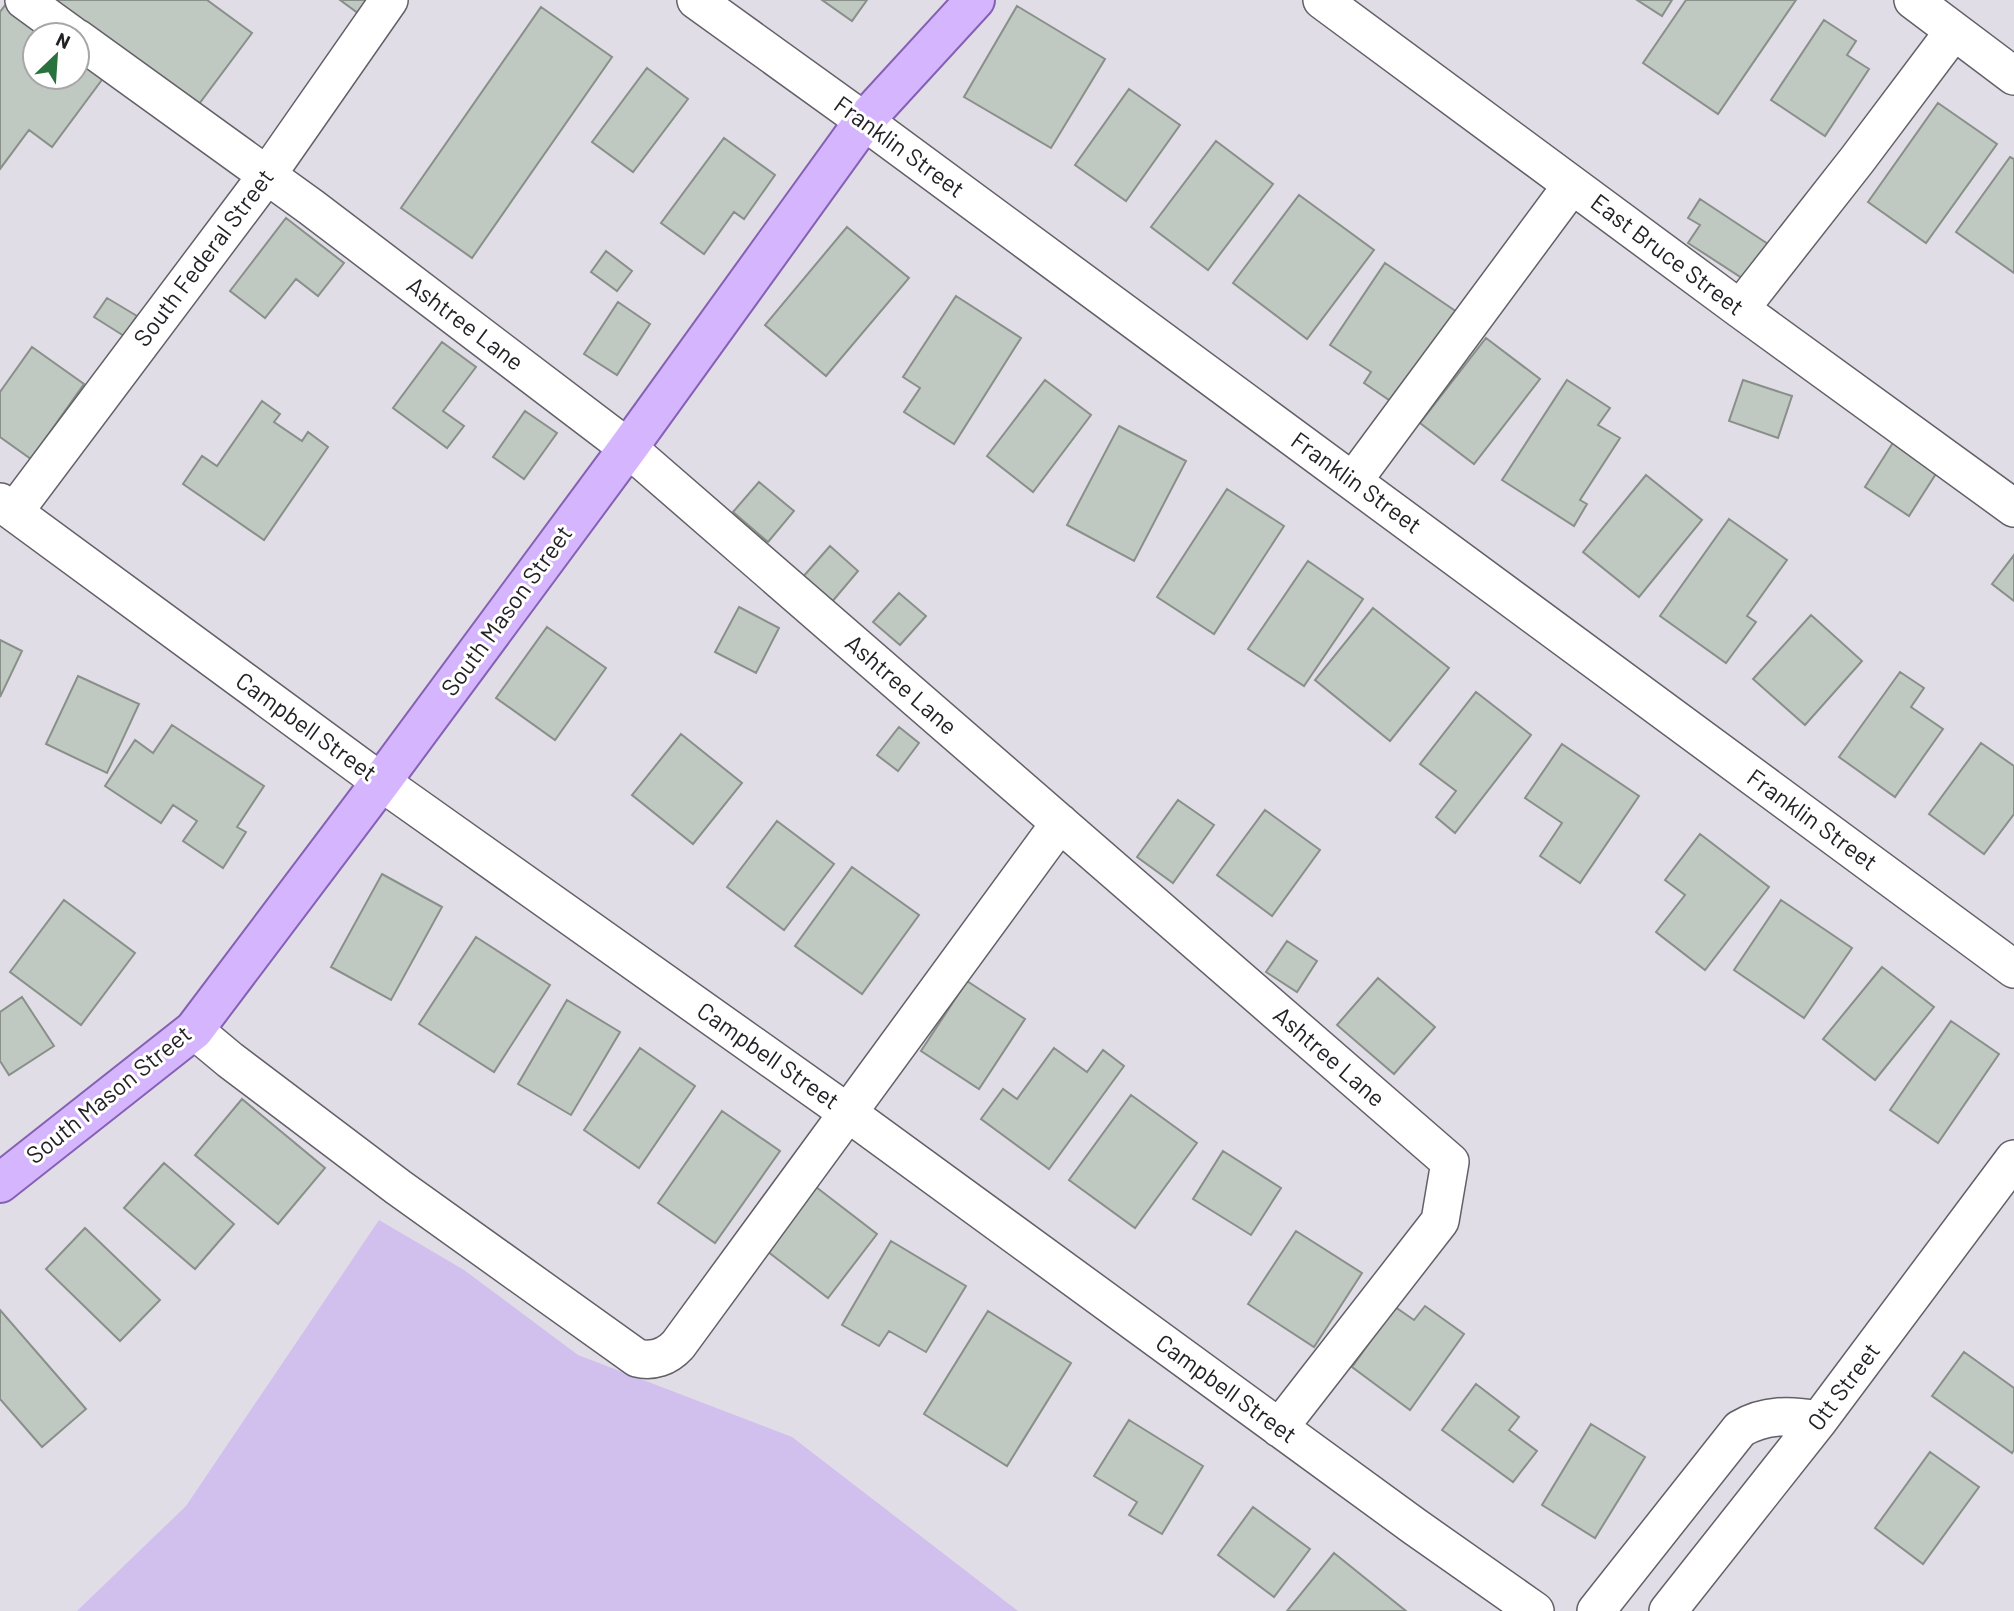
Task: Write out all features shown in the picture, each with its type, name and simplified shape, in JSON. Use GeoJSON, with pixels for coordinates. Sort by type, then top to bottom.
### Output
{"type":"FeatureCollection","features":[{"type":"Feature","properties":{"kind":"main road","name":"South Mason Street"},"geometry":{"type":"LineString","coordinates":[[0,1183],[194,1030],[628,448],[864,121],[975,0]]}},
{"type":"Feature","properties":{"kind":"street"},"geometry":{"type":"LineString","coordinates":[[24,0],[53,21]]}},
{"type":"Feature","properties":{"kind":"street","name":"South Federal Street"},"geometry":{"type":"LineString","coordinates":[[7,507],[267,175],[389,0]]}},
{"type":"Feature","properties":{"kind":"street","name":"Franklin Street"},"geometry":{"type":"LineString","coordinates":[[696,0],[2014,969]]}},
{"type":"Feature","properties":{"kind":"street","name":"East Bruce Street"},"geometry":{"type":"LineString","coordinates":[[1322,0],[2014,508]]}},
{"type":"Feature","properties":{"kind":"street"},"geometry":{"type":"LineString","coordinates":[[1913,0],[2014,76]]}},
{"type":"Feature","properties":{"kind":"street"},"geometry":{"type":"LineString","coordinates":[[1740,309],[1954,31]]}},
{"type":"Feature","properties":{"kind":"street","name":"Ashtree Lane"},"geometry":{"type":"LineString","coordinates":[[91,48],[311,207],[628,448],[1450,1162],[1440,1221],[1279,1428]]}},
{"type":"Feature","properties":{"kind":"street"},"geometry":{"type":"LineString","coordinates":[[1353,481],[1572,185]]}},
{"type":"Feature","properties":{"kind":"street","name":"Campbell Street"},"geometry":{"type":"LineString","coordinates":[[7,507],[381,782],[848,1113],[1535,1611]]}},
{"type":"Feature","properties":{"kind":"street"},"geometry":{"type":"LineString","coordinates":[[194,1030],[398,1186],[637,1358],[658,1359],[678,1345],[1059,823]]}},
{"type":"Feature","properties":{"kind":"street","name":"Ott Street"},"geometry":{"type":"LineString","coordinates":[[1668,1611],[1819,1420],[2014,1159]]}},
{"type":"Feature","properties":{"kind":"street"},"geometry":{"type":"LineString","coordinates":[[1596,1611],[1740,1429],[1773,1417],[1819,1420]]}},
{"type":"Feature","properties":{"kind":"shaded area"},"geometry":{"type":"Polygon","coordinates":[[[379,1220],[464,1270],[578,1355],[792,1437],[1018,1611],[77,1611],[186,1506],[379,1220]]]}},
{"type":"Feature","properties":{"kind":"building"},"geometry":{"type":"Polygon","coordinates":[[[42,0],[207,0],[252,33],[193,112],[91,36],[91,21],[70,21],[42,0]]]}},
{"type":"Feature","properties":{"kind":"building"},"geometry":{"type":"Polygon","coordinates":[[[340,0],[374,0],[362,16],[340,0]]]}},
{"type":"Feature","properties":{"kind":"building"},"geometry":{"type":"Polygon","coordinates":[[[822,0],[867,0],[852,21],[822,0]]]}},
{"type":"Feature","properties":{"kind":"building"},"geometry":{"type":"Polygon","coordinates":[[[1637,0],[1672,0],[1662,16],[1637,0]]]}},
{"type":"Feature","properties":{"kind":"building"},"geometry":{"type":"Polygon","coordinates":[[[1686,0],[1796,0],[1718,114],[1643,63],[1686,0]]]}},
{"type":"Feature","properties":{"kind":"building"},"geometry":{"type":"Polygon","coordinates":[[[6,4],[28,21],[21,21],[21,91],[91,91],[91,67],[104,77],[52,147],[29,130],[0,169],[0,12],[6,4]]]}},
{"type":"Feature","properties":{"kind":"building"},"geometry":{"type":"Polygon","coordinates":[[[1017,6],[1105,59],[1051,148],[964,97],[1017,6]]]}},
{"type":"Feature","properties":{"kind":"building"},"geometry":{"type":"Polygon","coordinates":[[[541,7],[612,57],[472,258],[401,208],[541,7]]]}},
{"type":"Feature","properties":{"kind":"building"},"geometry":{"type":"Polygon","coordinates":[[[1824,20],[1856,41],[1847,55],[1869,69],[1825,136],[1771,100],[1824,20]]]}},
{"type":"Feature","properties":{"kind":"building"},"geometry":{"type":"Polygon","coordinates":[[[647,68],[688,99],[633,172],[592,142],[647,68]]]}},
{"type":"Feature","properties":{"kind":"building"},"geometry":{"type":"Polygon","coordinates":[[[1129,89],[1180,125],[1126,201],[1075,165],[1129,89]]]}},
{"type":"Feature","properties":{"kind":"building"},"geometry":{"type":"Polygon","coordinates":[[[1938,103],[1997,144],[1926,243],[1868,202],[1938,103]]]}},
{"type":"Feature","properties":{"kind":"building"},"geometry":{"type":"Polygon","coordinates":[[[724,138],[775,175],[744,219],[734,212],[704,254],[661,223],[724,138]]]}},
{"type":"Feature","properties":{"kind":"building"},"geometry":{"type":"Polygon","coordinates":[[[1216,141],[1273,184],[1208,270],[1151,227],[1216,141]]]}},
{"type":"Feature","properties":{"kind":"building"},"geometry":{"type":"Polygon","coordinates":[[[2010,157],[2014,159],[2014,273],[1956,232],[2010,157]]]}},
{"type":"Feature","properties":{"kind":"building"},"geometry":{"type":"Polygon","coordinates":[[[1299,195],[1374,250],[1307,339],[1233,283],[1299,195]]]}},
{"type":"Feature","properties":{"kind":"building"},"geometry":{"type":"Polygon","coordinates":[[[1700,199],[1768,244],[1745,280],[1688,243],[1700,225],[1688,218],[1700,199]]]}},
{"type":"Feature","properties":{"kind":"building"},"geometry":{"type":"Polygon","coordinates":[[[286,218],[344,263],[318,296],[296,279],[265,318],[230,291],[286,218]]]}},
{"type":"Feature","properties":{"kind":"building"},"geometry":{"type":"Polygon","coordinates":[[[847,227],[909,278],[826,376],[765,325],[847,227]]]}},
{"type":"Feature","properties":{"kind":"building"},"geometry":{"type":"Polygon","coordinates":[[[606,251],[632,271],[617,291],[591,272],[606,251]]]}},
{"type":"Feature","properties":{"kind":"building"},"geometry":{"type":"Polygon","coordinates":[[[1385,263],[1457,312],[1395,404],[1364,383],[1371,372],[1330,345],[1385,263]]]}},
{"type":"Feature","properties":{"kind":"building"},"geometry":{"type":"Polygon","coordinates":[[[956,296],[1021,338],[954,444],[904,412],[920,388],[903,377],[956,296]]]}},
{"type":"Feature","properties":{"kind":"building"},"geometry":{"type":"Polygon","coordinates":[[[107,298],[137,316],[124,336],[94,317],[107,298]]]}},
{"type":"Feature","properties":{"kind":"building"},"geometry":{"type":"Polygon","coordinates":[[[618,302],[650,324],[617,375],[584,354],[618,302]]]}},
{"type":"Feature","properties":{"kind":"building"},"geometry":{"type":"Polygon","coordinates":[[[1486,338],[1540,379],[1474,464],[1420,423],[1486,338]]]}},
{"type":"Feature","properties":{"kind":"building"},"geometry":{"type":"Polygon","coordinates":[[[442,342],[476,367],[443,411],[464,426],[447,448],[393,408],[442,342]]]}},
{"type":"Feature","properties":{"kind":"building"},"geometry":{"type":"Polygon","coordinates":[[[32,347],[84,384],[31,459],[0,437],[0,392],[32,347]]]}},
{"type":"Feature","properties":{"kind":"building"},"geometry":{"type":"Polygon","coordinates":[[[1045,380],[1091,415],[1033,492],[987,456],[1045,380]]]}},
{"type":"Feature","properties":{"kind":"building"},"geometry":{"type":"Polygon","coordinates":[[[1567,380],[1610,408],[1598,425],[1620,438],[1580,500],[1587,504],[1574,526],[1502,480],[1567,380]]]}},
{"type":"Feature","properties":{"kind":"building"},"geometry":{"type":"Polygon","coordinates":[[[1743,380],[1792,396],[1778,438],[1729,421],[1743,380]]]}},
{"type":"Feature","properties":{"kind":"building"},"geometry":{"type":"Polygon","coordinates":[[[262,401],[280,414],[274,422],[302,441],[308,432],[328,447],[264,540],[183,484],[202,456],[217,466],[262,401]]]}},
{"type":"Feature","properties":{"kind":"building"},"geometry":{"type":"Polygon","coordinates":[[[525,411],[557,433],[524,479],[493,457],[525,411]]]}},
{"type":"Feature","properties":{"kind":"building"},"geometry":{"type":"Polygon","coordinates":[[[1119,426],[1186,461],[1134,561],[1067,525],[1119,426]]]}},
{"type":"Feature","properties":{"kind":"building"},"geometry":{"type":"Polygon","coordinates":[[[1894,441],[1939,469],[1909,516],[1865,487],[1894,441]]]}},
{"type":"Feature","properties":{"kind":"building"},"geometry":{"type":"Polygon","coordinates":[[[1646,475],[1702,520],[1639,597],[1583,552],[1646,475]]]}},
{"type":"Feature","properties":{"kind":"building"},"geometry":{"type":"Polygon","coordinates":[[[759,482],[794,511],[768,542],[733,512],[759,482]]]}},
{"type":"Feature","properties":{"kind":"building"},"geometry":{"type":"Polygon","coordinates":[[[1227,489],[1284,526],[1214,634],[1157,597],[1227,489]]]}},
{"type":"Feature","properties":{"kind":"building"},"geometry":{"type":"Polygon","coordinates":[[[1729,519],[1787,560],[1747,616],[1756,622],[1726,663],[1660,616],[1729,519]]]}},
{"type":"Feature","properties":{"kind":"building"},"geometry":{"type":"Polygon","coordinates":[[[830,546],[858,571],[831,603],[802,578],[830,546]]]}},
{"type":"Feature","properties":{"kind":"building"},"geometry":{"type":"Polygon","coordinates":[[[2014,555],[2014,601],[1992,584],[2014,555]]]}},
{"type":"Feature","properties":{"kind":"building"},"geometry":{"type":"Polygon","coordinates":[[[1308,561],[1363,599],[1304,686],[1248,649],[1308,561]]]}},
{"type":"Feature","properties":{"kind":"building"},"geometry":{"type":"Polygon","coordinates":[[[899,593],[926,616],[900,645],[873,622],[899,593]]]}},
{"type":"Feature","properties":{"kind":"building"},"geometry":{"type":"Polygon","coordinates":[[[739,607],[779,628],[756,673],[715,652],[739,607]]]}},
{"type":"Feature","properties":{"kind":"building"},"geometry":{"type":"Polygon","coordinates":[[[1373,608],[1449,668],[1390,741],[1315,680],[1373,608]]]}},
{"type":"Feature","properties":{"kind":"building"},"geometry":{"type":"Polygon","coordinates":[[[1811,615],[1862,661],[1805,725],[1753,679],[1811,615]]]}},
{"type":"Feature","properties":{"kind":"building"},"geometry":{"type":"Polygon","coordinates":[[[547,627],[606,668],[555,740],[496,698],[547,627]]]}},
{"type":"Feature","properties":{"kind":"building"},"geometry":{"type":"Polygon","coordinates":[[[0,640],[22,651],[0,697],[0,640]]]}},
{"type":"Feature","properties":{"kind":"building"},"geometry":{"type":"Polygon","coordinates":[[[1900,672],[1924,688],[1911,707],[1943,729],[1895,797],[1839,757],[1900,672]]]}},
{"type":"Feature","properties":{"kind":"building"},"geometry":{"type":"Polygon","coordinates":[[[78,676],[139,704],[107,773],[46,744],[78,676]]]}},
{"type":"Feature","properties":{"kind":"building"},"geometry":{"type":"Polygon","coordinates":[[[1476,692],[1531,735],[1455,833],[1436,817],[1456,791],[1420,764],[1476,692]]]}},
{"type":"Feature","properties":{"kind":"building"},"geometry":{"type":"Polygon","coordinates":[[[172,725],[264,786],[237,827],[246,832],[223,868],[183,841],[197,821],[173,805],[161,823],[105,786],[135,740],[153,753],[172,725]]]}},
{"type":"Feature","properties":{"kind":"building"},"geometry":{"type":"Polygon","coordinates":[[[899,727],[919,743],[898,771],[877,755],[899,727]]]}},
{"type":"Feature","properties":{"kind":"building"},"geometry":{"type":"Polygon","coordinates":[[[681,734],[742,783],[693,844],[632,795],[681,734]]]}},
{"type":"Feature","properties":{"kind":"building"},"geometry":{"type":"Polygon","coordinates":[[[1981,743],[2014,766],[2014,814],[1984,854],[1929,814],[1981,743]]]}},
{"type":"Feature","properties":{"kind":"building"},"geometry":{"type":"Polygon","coordinates":[[[1562,744],[1639,796],[1580,883],[1540,856],[1562,823],[1525,798],[1562,744]]]}},
{"type":"Feature","properties":{"kind":"building"},"geometry":{"type":"Polygon","coordinates":[[[1178,800],[1214,825],[1173,883],[1137,857],[1178,800]]]}},
{"type":"Feature","properties":{"kind":"building"},"geometry":{"type":"Polygon","coordinates":[[[1265,810],[1320,850],[1272,916],[1217,875],[1265,810]]]}},
{"type":"Feature","properties":{"kind":"building"},"geometry":{"type":"Polygon","coordinates":[[[777,821],[834,864],[784,930],[727,887],[777,821]]]}},
{"type":"Feature","properties":{"kind":"building"},"geometry":{"type":"Polygon","coordinates":[[[1700,834],[1769,887],[1705,970],[1656,932],[1685,895],[1665,880],[1700,834]]]}},
{"type":"Feature","properties":{"kind":"building"},"geometry":{"type":"Polygon","coordinates":[[[852,867],[919,915],[862,994],[795,946],[852,867]]]}},
{"type":"Feature","properties":{"kind":"building"},"geometry":{"type":"Polygon","coordinates":[[[382,874],[442,907],[391,1000],[331,967],[382,874]]]}},
{"type":"Feature","properties":{"kind":"building"},"geometry":{"type":"Polygon","coordinates":[[[64,900],[135,953],[81,1025],[10,972],[64,900]]]}},
{"type":"Feature","properties":{"kind":"building"},"geometry":{"type":"Polygon","coordinates":[[[1781,900],[1852,948],[1804,1018],[1734,970],[1781,900]]]}},
{"type":"Feature","properties":{"kind":"building"},"geometry":{"type":"Polygon","coordinates":[[[476,937],[550,985],[494,1072],[419,1024],[476,937]]]}},
{"type":"Feature","properties":{"kind":"building"},"geometry":{"type":"Polygon","coordinates":[[[1287,941],[1317,961],[1297,992],[1266,972],[1287,941]]]}},
{"type":"Feature","properties":{"kind":"building"},"geometry":{"type":"Polygon","coordinates":[[[1882,967],[1934,1007],[1875,1080],[1823,1039],[1882,967]]]}},
{"type":"Feature","properties":{"kind":"building"},"geometry":{"type":"Polygon","coordinates":[[[1378,978],[1435,1027],[1394,1074],[1337,1025],[1378,978]]]}},
{"type":"Feature","properties":{"kind":"building"},"geometry":{"type":"Polygon","coordinates":[[[967,981],[1025,1019],[979,1089],[921,1051],[967,981]]]}},
{"type":"Feature","properties":{"kind":"building"},"geometry":{"type":"Polygon","coordinates":[[[22,997],[54,1046],[9,1075],[0,1061],[0,1012],[22,997]]]}},
{"type":"Feature","properties":{"kind":"building"},"geometry":{"type":"Polygon","coordinates":[[[567,1000],[620,1032],[571,1115],[518,1084],[567,1000]]]}},
{"type":"Feature","properties":{"kind":"building"},"geometry":{"type":"Polygon","coordinates":[[[1951,1021],[1999,1054],[1938,1143],[1890,1110],[1951,1021]]]}},
{"type":"Feature","properties":{"kind":"building"},"geometry":{"type":"Polygon","coordinates":[[[640,1048],[695,1086],[639,1168],[584,1130],[640,1048]]]}},
{"type":"Feature","properties":{"kind":"building"},"geometry":{"type":"Polygon","coordinates":[[[1054,1048],[1087,1072],[1103,1050],[1124,1066],[1049,1169],[981,1119],[1003,1089],[1017,1099],[1054,1048]]]}},
{"type":"Feature","properties":{"kind":"building"},"geometry":{"type":"Polygon","coordinates":[[[1131,1095],[1197,1143],[1135,1228],[1069,1180],[1131,1095]]]}},
{"type":"Feature","properties":{"kind":"building"},"geometry":{"type":"Polygon","coordinates":[[[242,1099],[325,1168],[278,1224],[195,1155],[242,1099]]]}},
{"type":"Feature","properties":{"kind":"building"},"geometry":{"type":"Polygon","coordinates":[[[722,1111],[780,1151],[715,1243],[658,1203],[722,1111]]]}},
{"type":"Feature","properties":{"kind":"building"},"geometry":{"type":"Polygon","coordinates":[[[1223,1151],[1281,1188],[1251,1235],[1193,1199],[1223,1151]]]}},
{"type":"Feature","properties":{"kind":"building"},"geometry":{"type":"Polygon","coordinates":[[[164,1163],[234,1224],[195,1269],[124,1208],[164,1163]]]}},
{"type":"Feature","properties":{"kind":"building"},"geometry":{"type":"Polygon","coordinates":[[[816,1187],[877,1234],[828,1298],[767,1251],[816,1187]]]}},
{"type":"Feature","properties":{"kind":"building"},"geometry":{"type":"Polygon","coordinates":[[[85,1228],[160,1300],[120,1341],[46,1269],[85,1228]]]}},
{"type":"Feature","properties":{"kind":"building"},"geometry":{"type":"Polygon","coordinates":[[[1296,1231],[1362,1273],[1314,1347],[1248,1304],[1296,1231]]]}},
{"type":"Feature","properties":{"kind":"building"},"geometry":{"type":"Polygon","coordinates":[[[891,1241],[966,1286],[926,1352],[889,1331],[879,1346],[842,1325],[891,1241]]]}},
{"type":"Feature","properties":{"kind":"building"},"geometry":{"type":"Polygon","coordinates":[[[1425,1306],[1464,1334],[1410,1410],[1352,1367],[1395,1307],[1414,1320],[1425,1306]]]}},
{"type":"Feature","properties":{"kind":"building"},"geometry":{"type":"Polygon","coordinates":[[[0,1310],[86,1409],[42,1447],[0,1399],[0,1310]]]}},
{"type":"Feature","properties":{"kind":"building"},"geometry":{"type":"Polygon","coordinates":[[[988,1311],[1071,1363],[1007,1466],[924,1414],[988,1311]]]}},
{"type":"Feature","properties":{"kind":"building"},"geometry":{"type":"Polygon","coordinates":[[[1964,1352],[2014,1388],[2012,1453],[1932,1396],[1964,1352]]]}},
{"type":"Feature","properties":{"kind":"building"},"geometry":{"type":"Polygon","coordinates":[[[1476,1384],[1519,1417],[1509,1430],[1537,1451],[1513,1482],[1442,1430],[1476,1384]]]}},
{"type":"Feature","properties":{"kind":"building"},"geometry":{"type":"Polygon","coordinates":[[[1129,1420],[1203,1466],[1162,1534],[1129,1515],[1137,1502],[1094,1476],[1129,1420]]]}},
{"type":"Feature","properties":{"kind":"building"},"geometry":{"type":"Polygon","coordinates":[[[1591,1424],[1645,1457],[1595,1538],[1542,1505],[1591,1424]]]}},
{"type":"Feature","properties":{"kind":"building"},"geometry":{"type":"Polygon","coordinates":[[[1930,1452],[1979,1487],[1923,1564],[1875,1528],[1930,1452]]]}},
{"type":"Feature","properties":{"kind":"building"},"geometry":{"type":"Polygon","coordinates":[[[1253,1507],[1310,1549],[1274,1597],[1218,1555],[1253,1507]]]}},
{"type":"Feature","properties":{"kind":"building"},"geometry":{"type":"Polygon","coordinates":[[[1334,1553],[1406,1611],[1287,1611],[1334,1553]]]}}]}
